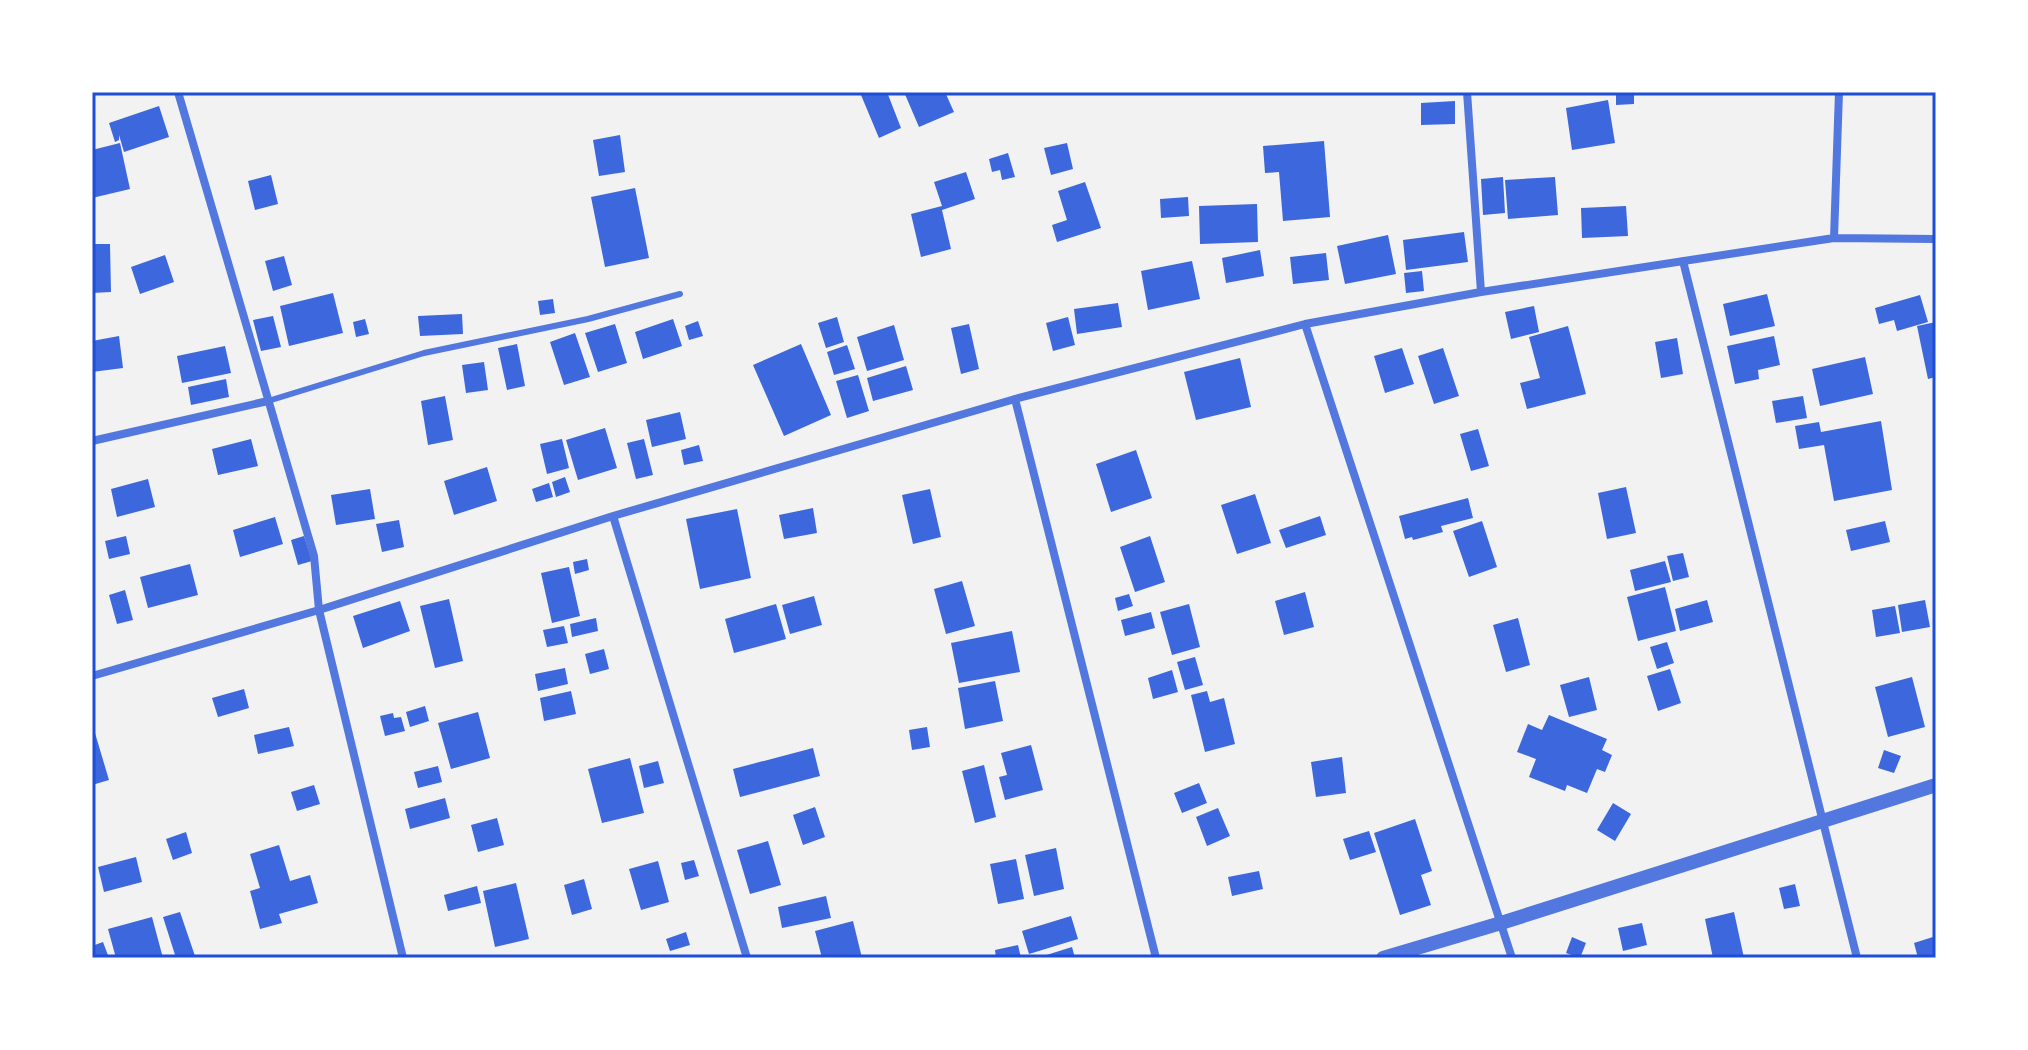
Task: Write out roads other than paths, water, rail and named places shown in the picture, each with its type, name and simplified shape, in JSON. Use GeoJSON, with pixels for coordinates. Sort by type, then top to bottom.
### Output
{"type":"FeatureCollection","features":[{"type":"Feature","properties":{"kind":"street"},"geometry":{"type":"LineString","coordinates":[[178,92],[314,556],[319,610],[403,958]]}},
{"type":"Feature","properties":{"kind":"street"},"geometry":{"type":"LineString","coordinates":[[1467,92],[1481,292]]}},
{"type":"Feature","properties":{"kind":"street"},"geometry":{"type":"LineString","coordinates":[[1834,238],[1839,92]]}},
{"type":"Feature","properties":{"kind":"street"},"geometry":{"type":"LineString","coordinates":[[92,676],[319,610],[613,516],[1015,399],[1305,324],[1481,292],[1834,238],[1936,239]]}},
{"type":"Feature","properties":{"kind":"street"},"geometry":{"type":"LineString","coordinates":[[1683,261],[1857,958]]}},
{"type":"Feature","properties":{"kind":"street"},"geometry":{"type":"LineString","coordinates":[[1305,324],[1512,958]]}},
{"type":"Feature","properties":{"kind":"street"},"geometry":{"type":"LineString","coordinates":[[1015,399],[1156,958]]}},
{"type":"Feature","properties":{"kind":"street"},"geometry":{"type":"LineString","coordinates":[[92,441],[268,401]]}},
{"type":"Feature","properties":{"kind":"street"},"geometry":{"type":"LineString","coordinates":[[613,516],[747,958]]}},
{"type":"Feature","properties":{"kind":"street"},"geometry":{"type":"LineString","coordinates":[[1383,958],[1936,785]]}},
{"type":"Feature","properties":{"kind":"lane"},"geometry":{"type":"LineString","coordinates":[[268,401],[424,353],[588,319],[680,294]]}}]}
